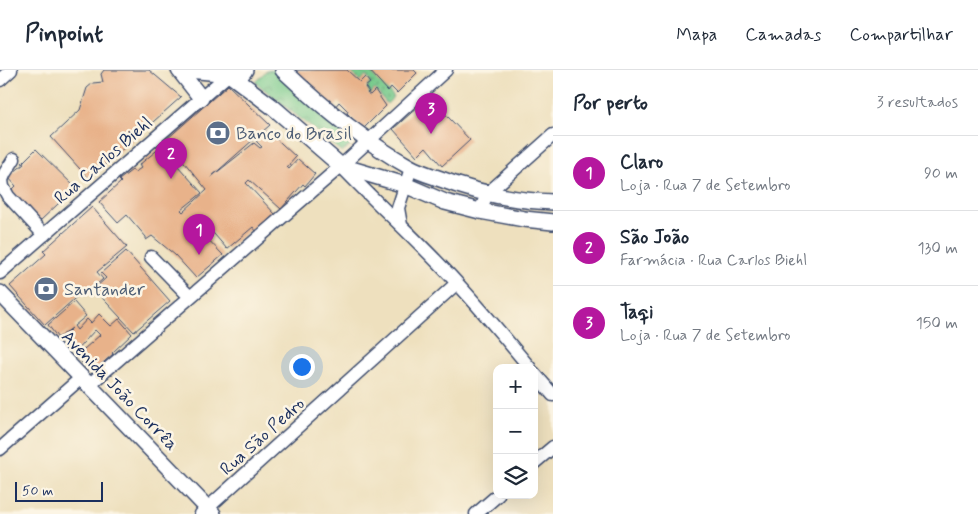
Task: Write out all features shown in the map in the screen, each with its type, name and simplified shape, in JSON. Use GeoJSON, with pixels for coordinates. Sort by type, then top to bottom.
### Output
{"type":"FeatureCollection","features":[{"type":"Feature","properties":{"kind":"main road"},"geometry":{"type":"LineString","coordinates":[[179,70],[201,98]]}},
{"type":"Feature","properties":{"kind":"main road"},"geometry":{"type":"LineString","coordinates":[[188,70],[229,72],[241,75],[245,70]]}},
{"type":"Feature","properties":{"kind":"main road"},"geometry":{"type":"LineString","coordinates":[[283,70],[327,109],[368,140],[411,168],[458,186],[487,194],[527,201],[553,202]]}},
{"type":"Feature","properties":{"kind":"main road"},"geometry":{"type":"LineString","coordinates":[[229,72],[341,166],[405,185],[445,202],[480,212],[553,222]]}},
{"type":"Feature","properties":{"kind":"main road","name":"Avenida João Corrêa"},"geometry":{"type":"LineString","coordinates":[[0,292],[207,512]]}},
{"type":"Feature","properties":{"kind":"street"},"geometry":{"type":"LineString","coordinates":[[0,80],[11,70]]}},
{"type":"Feature","properties":{"kind":"street"},"geometry":{"type":"LineString","coordinates":[[0,449],[190,297],[341,166],[446,70]]}},
{"type":"Feature","properties":{"kind":"street","name":"Rua Carlos Biehl"},"geometry":{"type":"LineString","coordinates":[[0,273],[229,72]]}},
{"type":"Feature","properties":{"kind":"street"},"geometry":{"type":"LineString","coordinates":[[480,212],[487,194],[553,135]]}},
{"type":"Feature","properties":{"kind":"street"},"geometry":{"type":"LineString","coordinates":[[14,159],[4,173],[3,187],[8,196],[44,235]]}},
{"type":"Feature","properties":{"kind":"street"},"geometry":{"type":"LineString","coordinates":[[341,166],[457,283],[527,364]]}},
{"type":"Feature","properties":{"kind":"street"},"geometry":{"type":"LineString","coordinates":[[400,225],[398,208],[411,168]]}},
{"type":"Feature","properties":{"kind":"street"},"geometry":{"type":"LineString","coordinates":[[151,257],[190,297]]}},
{"type":"Feature","properties":{"kind":"street","name":"Rua São Pedro"},"geometry":{"type":"LineString","coordinates":[[207,512],[457,283]]}},
{"type":"Feature","properties":{"kind":"street"},"geometry":{"type":"LineString","coordinates":[[538,377],[550,386]]}},
{"type":"Feature","properties":{"kind":"street"},"geometry":{"type":"LineString","coordinates":[[538,460],[553,447]]}},
{"type":"Feature","properties":{"kind":"street"},"geometry":{"type":"LineString","coordinates":[[476,514],[493,499]]}},
{"type":"Feature","properties":{"kind":"green space"},"geometry":{"type":"Polygon","coordinates":[[[276,70],[357,140],[342,152],[255,82],[266,71],[276,70]]]}},
{"type":"Feature","properties":{"kind":"green space"},"geometry":{"type":"Polygon","coordinates":[[[349,70],[359,70],[363,73],[369,70],[394,97],[387,104],[375,89],[370,94],[367,87],[371,82],[366,76],[360,81],[349,70]]]}},
{"type":"Feature","properties":{"kind":"building"},"geometry":{"type":"Polygon","coordinates":[[[104,70],[149,70],[181,97],[89,179],[51,137],[80,110],[87,88],[93,83],[103,82],[101,74],[104,70]]]}},
{"type":"Feature","properties":{"kind":"building"},"geometry":{"type":"Polygon","coordinates":[[[295,70],[347,70],[360,82],[365,77],[370,83],[365,87],[369,92],[367,93],[370,95],[375,90],[386,106],[363,129],[339,102],[334,108],[308,81],[305,84],[295,70]]]}},
{"type":"Feature","properties":{"kind":"building"},"geometry":{"type":"Polygon","coordinates":[[[369,70],[414,70],[417,73],[397,93],[391,87],[388,91],[369,70]]]}},
{"type":"Feature","properties":{"kind":"building"},"geometry":{"type":"Polygon","coordinates":[[[228,85],[270,125],[211,177],[254,143],[260,148],[262,147],[256,141],[268,131],[296,157],[287,167],[289,169],[298,159],[315,174],[305,186],[303,184],[281,209],[249,180],[246,183],[275,214],[256,231],[253,227],[227,249],[208,227],[201,232],[223,255],[196,278],[175,255],[152,236],[146,240],[146,237],[127,215],[118,223],[99,202],[121,182],[119,180],[132,170],[135,172],[141,168],[139,165],[161,147],[202,193],[181,210],[183,212],[207,190],[166,140],[228,85]]]}},
{"type":"Feature","properties":{"kind":"building"},"geometry":{"type":"Polygon","coordinates":[[[429,97],[470,140],[442,166],[426,147],[417,156],[393,129],[429,97]]]}},
{"type":"Feature","properties":{"kind":"building"},"geometry":{"type":"Polygon","coordinates":[[[36,149],[78,190],[59,203],[40,221],[11,191],[16,186],[8,177],[24,164],[22,163],[36,149]]]}},
{"type":"Feature","properties":{"kind":"building"},"geometry":{"type":"Polygon","coordinates":[[[92,207],[127,247],[97,272],[103,279],[88,292],[84,288],[45,325],[10,286],[46,254],[43,251],[92,207]]]}},
{"type":"Feature","properties":{"kind":"building"},"geometry":{"type":"Polygon","coordinates":[[[126,251],[170,301],[134,332],[94,289],[106,278],[101,273],[126,251]]]}},
{"type":"Feature","properties":{"kind":"building"},"geometry":{"type":"Polygon","coordinates":[[[74,302],[86,316],[74,326],[77,330],[87,319],[91,323],[99,314],[111,326],[119,319],[132,334],[96,369],[87,368],[76,356],[100,335],[95,330],[74,353],[60,339],[72,328],[58,338],[48,325],[74,302]]]}},
{"type":"Feature","properties":{"kind":"place","name":"Banco do Brasil"},"geometry":{"type":"Point","coordinates":[218,133]}},
{"type":"Feature","properties":{"kind":"place","name":"Taqi"},"geometry":{"type":"Point","coordinates":[431,134]}},
{"type":"Feature","properties":{"kind":"place","name":"São João"},"geometry":{"type":"Point","coordinates":[171,179]}},
{"type":"Feature","properties":{"kind":"place","name":"Claro"},"geometry":{"type":"Point","coordinates":[199,255]}},
{"type":"Feature","properties":{"kind":"place","name":"Santander"},"geometry":{"type":"Point","coordinates":[46,289]}}]}
